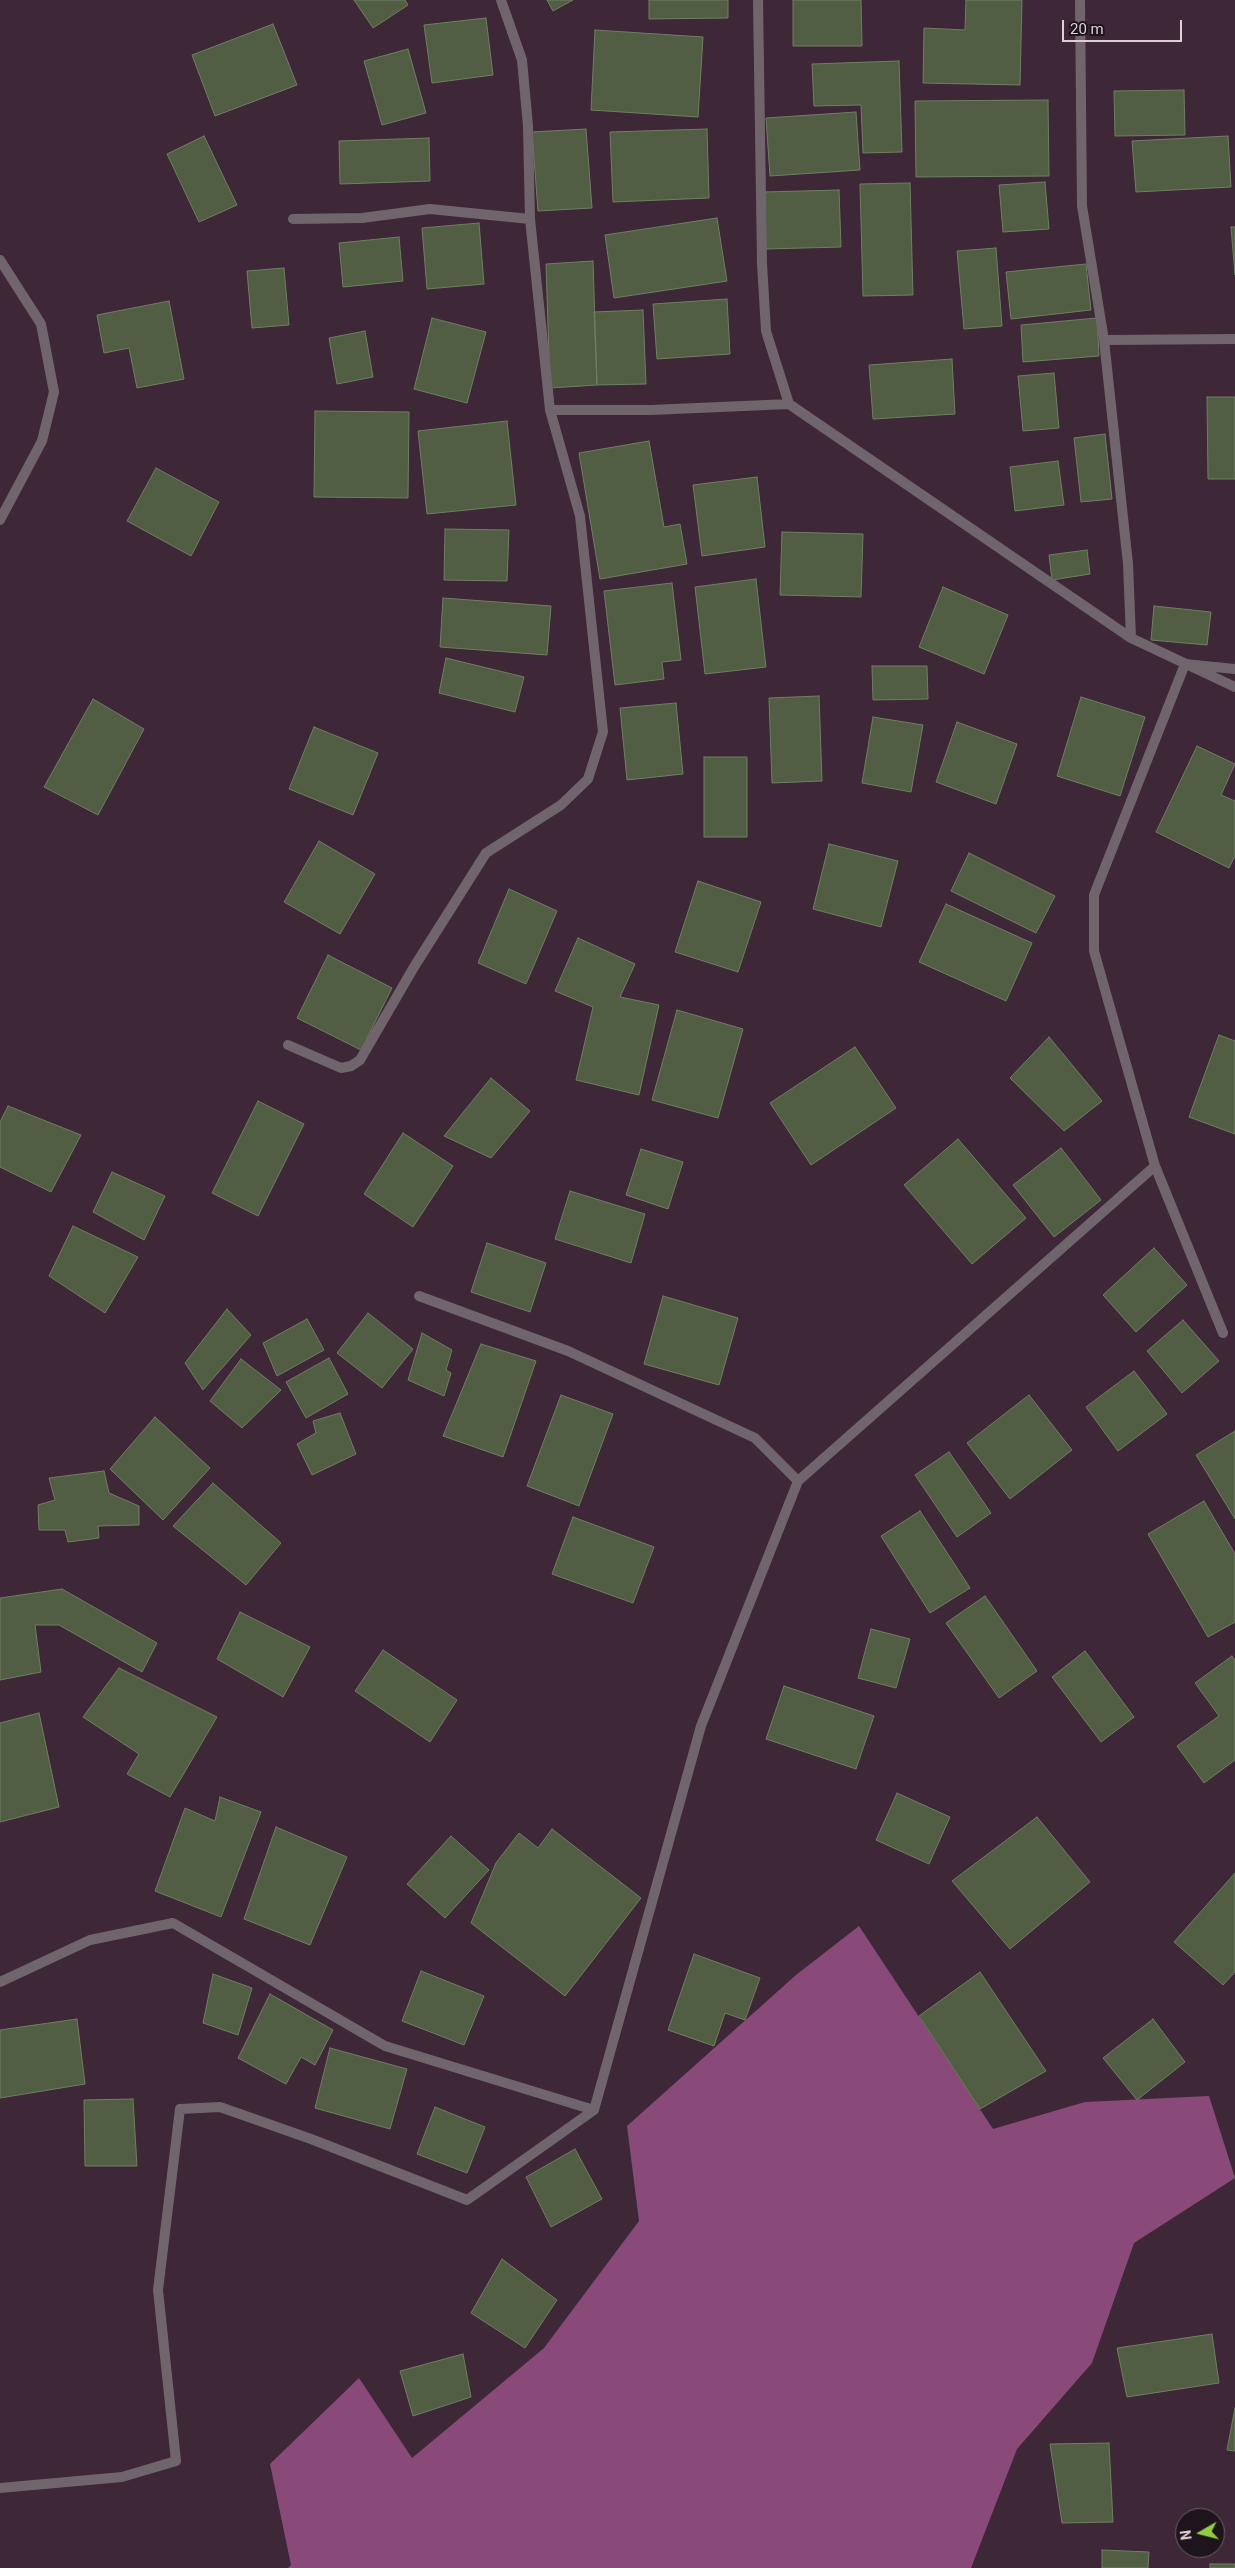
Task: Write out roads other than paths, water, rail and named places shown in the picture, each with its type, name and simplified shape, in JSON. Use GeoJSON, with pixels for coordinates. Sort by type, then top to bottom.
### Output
{"type":"FeatureCollection","features":[{"type":"Feature","properties":{"kind":"street"},"geometry":{"type":"LineString","coordinates":[[288,1045],[341,1068],[351,1066],[360,1060],[414,967],[486,853],[561,805],[588,779],[603,732],[580,516],[550,410],[530,219],[528,126],[522,60],[501,0]]}},
{"type":"Feature","properties":{"kind":"street"},"geometry":{"type":"LineString","coordinates":[[758,0],[762,263],[766,332],[789,404]]}},
{"type":"Feature","properties":{"kind":"street"},"geometry":{"type":"LineString","coordinates":[[1080,0],[1082,206],[1104,340],[1128,564],[1131,638]]}},
{"type":"Feature","properties":{"kind":"street"},"geometry":{"type":"LineString","coordinates":[[292,219],[362,218],[430,209],[530,219]]}},
{"type":"Feature","properties":{"kind":"street"},"geometry":{"type":"LineString","coordinates":[[0,260],[41,324],[54,392],[42,441],[0,520]]}},
{"type":"Feature","properties":{"kind":"street"},"geometry":{"type":"LineString","coordinates":[[1104,340],[1235,339]]}},
{"type":"Feature","properties":{"kind":"street"},"geometry":{"type":"LineString","coordinates":[[550,410],[651,410],[789,404],[1131,638],[1235,687]]}},
{"type":"Feature","properties":{"kind":"street"},"geometry":{"type":"LineString","coordinates":[[1185,664],[1235,669]]}},
{"type":"Feature","properties":{"kind":"street"},"geometry":{"type":"LineString","coordinates":[[1185,664],[1094,895],[1094,951],[1154,1166],[1223,1333]]}},
{"type":"Feature","properties":{"kind":"street"},"geometry":{"type":"LineString","coordinates":[[0,2488],[122,2477],[176,2461],[158,2290],[180,2109],[220,2107],[311,2139],[467,2200],[594,2110],[701,1726],[798,1481],[1154,1166]]}},
{"type":"Feature","properties":{"kind":"street"},"geometry":{"type":"LineString","coordinates":[[419,1296],[568,1351],[755,1438],[798,1481]]}},
{"type":"Feature","properties":{"kind":"street"},"geometry":{"type":"LineString","coordinates":[[0,1982],[90,1940],[173,1923],[385,2046],[594,2110]]}}]}
